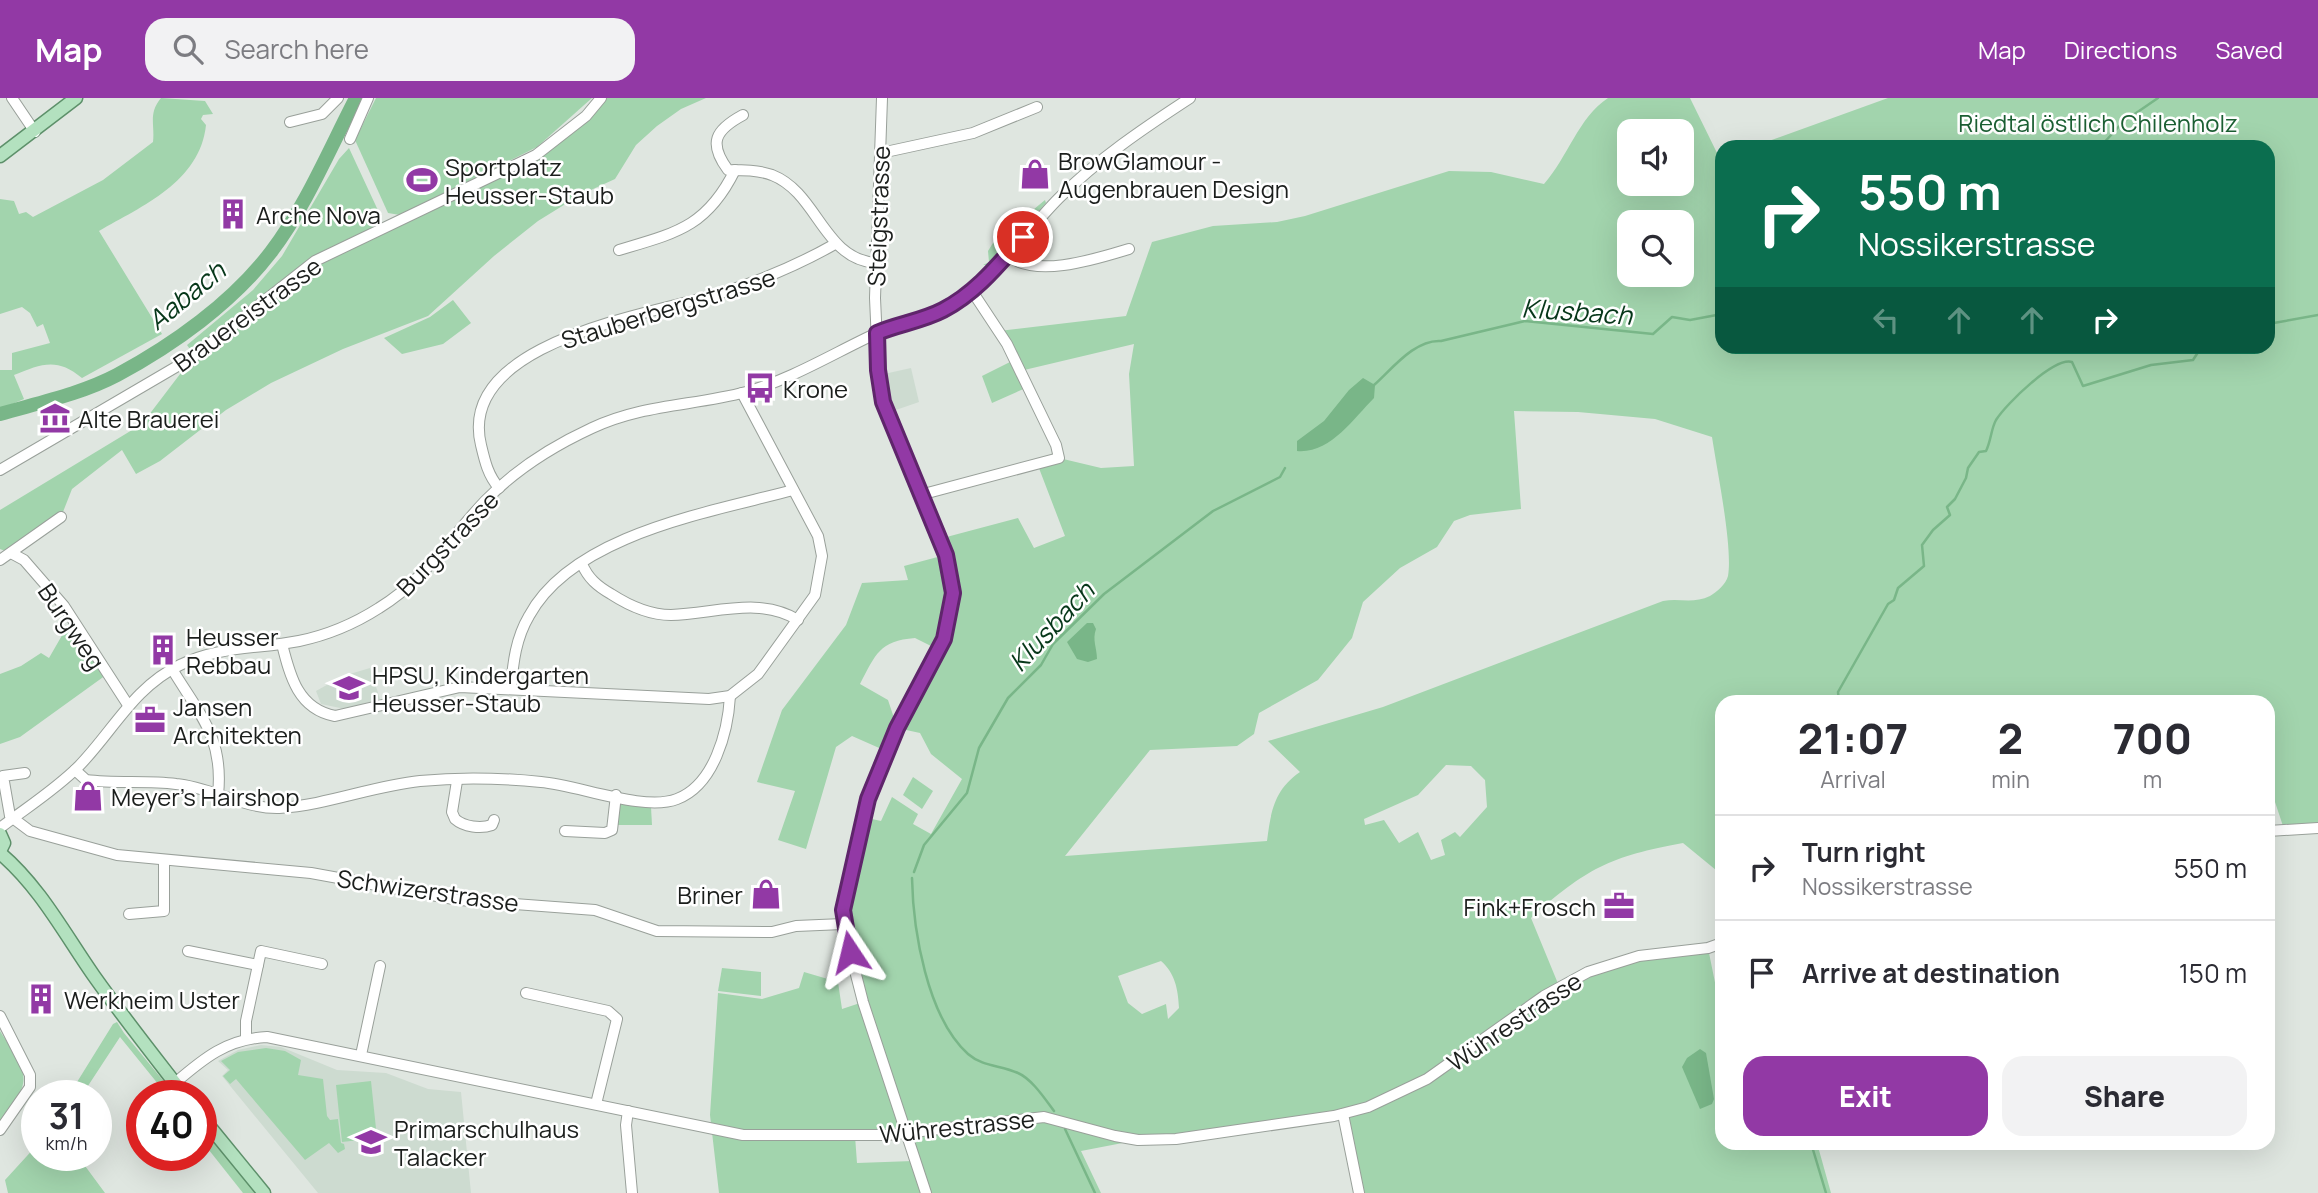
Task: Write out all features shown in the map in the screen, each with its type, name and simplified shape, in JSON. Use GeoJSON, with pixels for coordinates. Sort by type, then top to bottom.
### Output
{"type":"FeatureCollection","features":[{"type":"Feature","properties":{"kind":"main road"},"geometry":{"type":"LineString","coordinates":[[0,156],[35,132],[76,98]]}},
{"type":"Feature","properties":{"kind":"main road"},"geometry":{"type":"LineString","coordinates":[[1,842],[137,1036],[173,1080]]}},
{"type":"Feature","properties":{"kind":"main road"},"geometry":{"type":"LineString","coordinates":[[217,1136],[264,1193]]}},
{"type":"Feature","properties":{"kind":"street"},"geometry":{"type":"LineString","coordinates":[[12,98],[35,132]]}},
{"type":"Feature","properties":{"kind":"street"},"geometry":{"type":"LineString","coordinates":[[290,122],[322,114],[338,98]]}},
{"type":"Feature","properties":{"kind":"street"},"geometry":{"type":"LineString","coordinates":[[350,139],[368,98]]}},
{"type":"Feature","properties":{"kind":"street","name":"Brauereistrasse"},"geometry":{"type":"LineString","coordinates":[[0,470],[193,357],[316,261],[536,156],[586,117],[601,98]]}},
{"type":"Feature","properties":{"kind":"street","name":"Steigstrasse"},"geometry":{"type":"LineString","coordinates":[[882,98],[876,263],[878,379],[883,402],[948,565],[952,611],[940,650],[897,728],[871,789],[846,894],[844,924],[863,1002],[926,1193]]}},
{"type":"Feature","properties":{"kind":"street","name":"Burgstrasse"},"geometry":{"type":"LineString","coordinates":[[1,842],[15,820],[75,770],[128,705],[172,669],[218,651],[282,643],[344,628],[381,608],[422,575],[499,488],[548,452],[601,424],[661,405],[742,393],[783,379],[877,333],[944,310],[972,291],[1091,168],[1190,98]]}},
{"type":"Feature","properties":{"kind":"street"},"geometry":{"type":"LineString","coordinates":[[881,153],[973,133],[1037,107]]}},
{"type":"Feature","properties":{"kind":"street"},"geometry":{"type":"LineString","coordinates":[[743,115],[724,127],[717,139],[719,157],[729,170],[769,174],[788,184],[806,202],[835,244],[855,260],[876,263]]}},
{"type":"Feature","properties":{"kind":"street"},"geometry":{"type":"LineString","coordinates":[[619,250],[692,225],[719,200],[735,170]]}},
{"type":"Feature","properties":{"kind":"street","name":"Stauberbergstrasse"},"geometry":{"type":"LineString","coordinates":[[499,488],[487,468],[479,435],[479,414],[488,393],[517,365],[569,337],[719,294],[790,269],[835,244]]}},
{"type":"Feature","properties":{"kind":"street"},"geometry":{"type":"LineString","coordinates":[[1007,255],[1019,265],[1044,265],[1086,262],[1129,249]]}},
{"type":"Feature","properties":{"kind":"street"},"geometry":{"type":"LineString","coordinates":[[920,495],[1059,458],[1056,445],[1007,344],[972,291]]}},
{"type":"Feature","properties":{"kind":"street"},"geometry":{"type":"LineString","coordinates":[[282,643],[302,699],[327,714],[344,716],[460,687],[709,699],[730,696],[758,674],[815,595],[822,556],[818,536],[742,393]]}},
{"type":"Feature","properties":{"kind":"street"},"geometry":{"type":"LineString","coordinates":[[511,688],[514,657],[529,614],[559,580],[624,538],[793,491]]}},
{"type":"Feature","properties":{"kind":"street"},"geometry":{"type":"LineString","coordinates":[[0,560],[61,517]]}},
{"type":"Feature","properties":{"kind":"street","name":"Burgweg"},"geometry":{"type":"LineString","coordinates":[[11,553],[24,560],[64,606],[128,705]]}},
{"type":"Feature","properties":{"kind":"street"},"geometry":{"type":"LineString","coordinates":[[582,564],[588,577],[604,590],[620,600],[649,611],[670,615],[761,607],[787,613],[798,620]]}},
{"type":"Feature","properties":{"kind":"street"},"geometry":{"type":"LineString","coordinates":[[172,669],[213,737],[220,763],[218,795]]}},
{"type":"Feature","properties":{"kind":"street"},"geometry":{"type":"LineString","coordinates":[[75,770],[86,780],[178,784],[266,807],[282,807],[420,781],[506,779],[556,783],[663,802],[685,795],[696,788],[715,758],[730,696]]}},
{"type":"Feature","properties":{"kind":"street"},"geometry":{"type":"LineString","coordinates":[[15,820],[6,812],[3,776],[24,773]]}},
{"type":"Feature","properties":{"kind":"street"},"geometry":{"type":"LineString","coordinates":[[457,781],[452,812],[457,822],[487,827],[492,825],[494,820]]}},
{"type":"Feature","properties":{"kind":"street"},"geometry":{"type":"LineString","coordinates":[[565,831],[606,833],[612,830],[616,795]]}},
{"type":"Feature","properties":{"kind":"street","name":"Schwizerstrasse"},"geometry":{"type":"LineString","coordinates":[[15,820],[30,831],[78,846],[164,860],[311,873],[459,900],[595,910],[657,931],[772,932],[796,926],[844,924]]}},
{"type":"Feature","properties":{"kind":"street"},"geometry":{"type":"LineString","coordinates":[[2275,831],[2318,828]]}},
{"type":"Feature","properties":{"kind":"street"},"geometry":{"type":"LineString","coordinates":[[129,914],[164,911],[164,860]]}},
{"type":"Feature","properties":{"kind":"street","name":"Wührestrasse"},"geometry":{"type":"LineString","coordinates":[[179,1080],[214,1051],[246,1038],[276,1038],[743,1135],[905,1133],[1044,1117],[1115,1136],[1164,1140],[1343,1114],[1386,1100],[1427,1079],[1544,996],[1588,972],[1639,956],[1715,945]]}},
{"type":"Feature","properties":{"kind":"street"},"geometry":{"type":"LineString","coordinates":[[188,951],[258,965]]}},
{"type":"Feature","properties":{"kind":"street"},"geometry":{"type":"LineString","coordinates":[[246,1038],[246,1021],[261,951],[322,964]]}},
{"type":"Feature","properties":{"kind":"street"},"geometry":{"type":"LineString","coordinates":[[361,1055],[380,966]]}},
{"type":"Feature","properties":{"kind":"street"},"geometry":{"type":"LineString","coordinates":[[527,993],[608,1012],[617,1019],[596,1104]]}},
{"type":"Feature","properties":{"kind":"street"},"geometry":{"type":"LineString","coordinates":[[0,1016],[30,1075],[30,1087],[0,1130]]}},
{"type":"Feature","properties":{"kind":"street"},"geometry":{"type":"LineString","coordinates":[[628,1111],[626,1125],[632,1193]]}},
{"type":"Feature","properties":{"kind":"street"},"geometry":{"type":"LineString","coordinates":[[1343,1114],[1359,1193]]}},
{"type":"Feature","properties":{"kind":"shaded area"},"geometry":{"type":"Polygon","coordinates":[[[911,368],[919,402],[893,411],[884,374],[911,368]]]}},
{"type":"Feature","properties":{"kind":"shaded area"},"geometry":{"type":"Polygon","coordinates":[[[1363,378],[1375,385],[1374,398],[1330,441],[1320,447],[1297,451],[1297,441],[1324,421],[1349,390],[1363,378]]]}},
{"type":"Feature","properties":{"kind":"shaded area"},"geometry":{"type":"Polygon","coordinates":[[[1087,623],[1093,623],[1096,629],[1097,659],[1088,662],[1077,659],[1067,642],[1087,623]]]}},
{"type":"Feature","properties":{"kind":"shaded area","name":"HPSU, Kindergarten Heusser-Staub"},"geometry":{"type":"Polygon","coordinates":[[[370,668],[380,699],[345,709],[321,704],[316,691],[343,676],[370,668]]]}},
{"type":"Feature","properties":{"kind":"shaded area","name":"Primarschulhaus Talacker"},"geometry":{"type":"Polygon","coordinates":[[[261,1045],[281,1047],[337,1070],[386,1073],[428,1089],[461,1092],[471,1193],[318,1193],[222,1076],[228,1070],[218,1061],[238,1050],[261,1045]]]}},
{"type":"Feature","properties":{"kind":"shaded area"},"geometry":{"type":"Polygon","coordinates":[[[1700,1049],[1706,1053],[1714,1099],[1712,1104],[1700,1109],[1682,1067],[1687,1058],[1700,1049]]]}},
{"type":"Feature","properties":{"kind":"green space"},"geometry":{"type":"Polygon","coordinates":[[[161,98],[205,101],[213,114],[203,115],[201,119],[206,125],[201,145],[193,162],[166,190],[99,231],[162,334],[82,378],[65,367],[49,364],[14,375],[24,399],[0,409],[0,370],[12,370],[12,353],[50,343],[43,324],[37,327],[30,313],[22,307],[0,314],[0,199],[14,201],[19,214],[26,212],[33,217],[103,180],[153,142],[153,114],[161,98]]]}},
{"type":"Feature","properties":{"kind":"green space","name":"Sportplatz Heusser-Staub"},"geometry":{"type":"Polygon","coordinates":[[[376,98],[592,98],[537,147],[400,215],[388,213],[355,140],[376,98]]]}},
{"type":"Feature","properties":{"kind":"green space"},"geometry":{"type":"Polygon","coordinates":[[[601,98],[706,98],[681,109],[657,126],[636,145],[615,179],[580,195],[538,221],[494,256],[428,316],[343,349],[271,383],[226,410],[160,461],[136,474],[122,450],[72,489],[61,517],[11,553],[0,549],[0,510],[142,424],[193,357],[315,261],[536,155],[601,98]]]}},
{"type":"Feature","properties":{"kind":"green space","name":"Riedtal östlich Chilenholz"},"geometry":{"type":"Polygon","coordinates":[[[1608,98],[1690,98],[1715,149],[1715,354],[2275,354],[2275,140],[1771,140],[1888,98],[2318,98],[2318,828],[2284,829],[2275,802],[2275,695],[1715,695],[1715,869],[1683,843],[1636,853],[1584,876],[1531,918],[1559,986],[1620,961],[1708,948],[1715,982],[1715,1150],[1819,1150],[1831,1193],[1359,1193],[1343,1115],[1138,1140],[1081,1151],[1101,1193],[719,1193],[710,1115],[718,993],[762,999],[799,988],[804,972],[838,982],[842,1009],[863,1002],[843,924],[863,817],[881,821],[892,797],[918,814],[913,824],[931,834],[962,779],[931,754],[920,733],[897,728],[886,751],[852,736],[836,747],[806,849],[778,840],[795,791],[757,782],[782,710],[846,625],[862,583],[908,580],[904,566],[945,555],[939,539],[1018,518],[1034,548],[1065,536],[1037,463],[1059,458],[1101,468],[1134,466],[1129,374],[1134,344],[1020,371],[1028,387],[992,403],[982,376],[1014,360],[999,331],[1126,316],[1152,242],[1213,226],[1277,222],[1305,216],[1449,171],[1491,172],[1544,184],[1581,127],[1608,98]],[[1514,411],[1521,509],[1470,515],[1454,521],[1437,547],[1400,568],[1363,602],[1352,638],[1318,680],[1259,713],[1254,734],[1237,746],[1150,750],[1065,856],[1267,841],[1275,802],[1284,786],[1300,772],[1268,741],[1383,707],[1663,601],[1710,596],[1725,582],[1729,563],[1726,528],[1712,437],[1655,419],[1578,412],[1514,411]],[[915,638],[893,642],[880,651],[860,684],[888,700],[897,727],[939,650],[915,638]],[[1446,765],[1418,795],[1364,819],[1365,825],[1384,820],[1399,843],[1418,832],[1431,860],[1445,855],[1441,840],[1455,832],[1460,837],[1487,807],[1485,780],[1471,766],[1446,765]],[[1161,961],[1118,976],[1128,1003],[1142,1014],[1166,1004],[1168,1019],[1179,1008],[1178,994],[1170,971],[1161,961]],[[904,1133],[855,1136],[857,1163],[913,1161],[904,1133]]]}},
{"type":"Feature","properties":{"kind":"green space"},"geometry":{"type":"Polygon","coordinates":[[[349,148],[382,219],[375,230],[316,256],[192,352],[187,345],[253,290],[282,256],[339,159],[349,148]]]}},
{"type":"Feature","properties":{"kind":"green space"},"geometry":{"type":"Polygon","coordinates":[[[1045,200],[1046,203],[989,265],[983,265],[989,262],[988,251],[993,243],[1045,200]]]}},
{"type":"Feature","properties":{"kind":"green space"},"geometry":{"type":"Polygon","coordinates":[[[453,300],[471,323],[443,344],[402,354],[384,338],[430,317],[453,300]]]}},
{"type":"Feature","properties":{"kind":"green space"},"geometry":{"type":"Polygon","coordinates":[[[72,618],[106,675],[20,737],[0,744],[0,674],[21,666],[41,653],[49,658],[72,618]]]}},
{"type":"Feature","properties":{"kind":"green space"},"geometry":{"type":"Polygon","coordinates":[[[913,777],[933,791],[922,809],[903,795],[913,777]]]}},
{"type":"Feature","properties":{"kind":"green space"},"geometry":{"type":"Polygon","coordinates":[[[618,800],[651,807],[652,825],[618,825],[618,800]]]}},
{"type":"Feature","properties":{"kind":"green space"},"geometry":{"type":"Polygon","coordinates":[[[722,968],[761,972],[761,996],[718,991],[722,968]]]}},
{"type":"Feature","properties":{"kind":"green space"},"geometry":{"type":"Polygon","coordinates":[[[117,1022],[163,1080],[155,1080],[120,1037],[92,1080],[78,1080],[113,1024],[117,1022]]]}},
{"type":"Feature","properties":{"kind":"green space"},"geometry":{"type":"Polygon","coordinates":[[[0,1031],[17,1058],[24,1077],[18,1096],[0,1123],[0,1031]]]}},
{"type":"Feature","properties":{"kind":"green space"},"geometry":{"type":"Polygon","coordinates":[[[266,1048],[285,1051],[301,1060],[298,1075],[323,1079],[327,1116],[330,1120],[338,1119],[341,1143],[345,1149],[338,1153],[329,1143],[305,1160],[236,1079],[230,1084],[223,1076],[230,1070],[221,1061],[238,1052],[266,1048]]]}},
{"type":"Feature","properties":{"kind":"green space"},"geometry":{"type":"Polygon","coordinates":[[[371,1081],[377,1138],[342,1142],[336,1085],[371,1081]]]}},
{"type":"Feature","properties":{"kind":"green space"},"geometry":{"type":"Polygon","coordinates":[[[217,1142],[259,1193],[243,1193],[217,1160],[217,1142]]]}},
{"type":"Feature","properties":{"kind":"green space"},"geometry":{"type":"Polygon","coordinates":[[[21,1162],[21,1171],[89,1171],[105,1193],[8,1193],[5,1180],[21,1162]]]}},
{"type":"Feature","properties":{"kind":"waterway","name":"Aabach"},"geometry":{"type":"LineString","coordinates":[[0,414],[103,382],[159,350],[220,305],[255,271],[284,234],[306,197],[356,98]]}},
{"type":"Feature","properties":{"kind":"waterway","name":"Klusbach"},"geometry":{"type":"LineString","coordinates":[[2106,140],[2123,122],[2158,98]]}},
{"type":"Feature","properties":{"kind":"waterway","name":"Klusbach"},"geometry":{"type":"LineString","coordinates":[[1374,385],[1404,356],[1422,345],[1525,321],[1653,334],[1672,317],[1690,320],[1715,315]]}},
{"type":"Feature","properties":{"kind":"waterway"},"geometry":{"type":"LineString","coordinates":[[2275,323],[2318,315]]}},
{"type":"Feature","properties":{"kind":"waterway"},"geometry":{"type":"LineString","coordinates":[[1838,695],[1888,604],[1894,600],[1898,588],[1924,566],[1922,545],[1933,530],[1950,515],[1947,507],[1955,499],[1968,468],[1979,452],[1986,451],[1996,420],[2020,393],[2043,374],[2064,362],[2072,362],[2083,386],[2151,365],[2193,360],[2197,354]]}},
{"type":"Feature","properties":{"kind":"waterway","name":"Klusbach"},"geometry":{"type":"LineString","coordinates":[[914,872],[924,845],[967,793],[979,748],[1008,698],[1041,665],[1053,644],[1104,594],[1213,511],[1280,477],[1285,468]]}},
{"type":"Feature","properties":{"kind":"waterway","name":"Klusbach"},"geometry":{"type":"LineString","coordinates":[[912,878],[915,922],[925,972],[942,1018],[954,1038],[974,1058],[1023,1076],[1054,1111]]}},
{"type":"Feature","properties":{"kind":"waterway","name":"Klusbach"},"geometry":{"type":"LineString","coordinates":[[1065,1129],[1095,1193]]}},
{"type":"Feature","properties":{"kind":"waterway"},"geometry":{"type":"LineString","coordinates":[[1813,1150],[1826,1193]]}},
{"type":"Feature","properties":{"kind":"place","name":"BrowGlamour - Augenbrauen Design"},"geometry":{"type":"Point","coordinates":[1035,174]}},
{"type":"Feature","properties":{"kind":"place","name":"Sportplatz Heusser-Staub"},"geometry":{"type":"Point","coordinates":[422,180]}},
{"type":"Feature","properties":{"kind":"place","name":"Arche Nova"},"geometry":{"type":"Point","coordinates":[233,214]}},
{"type":"Feature","properties":{"kind":"place","name":"Krone"},"geometry":{"type":"Point","coordinates":[760,388]}},
{"type":"Feature","properties":{"kind":"place","name":"Alte Brauerei"},"geometry":{"type":"Point","coordinates":[55,418]}},
{"type":"Feature","properties":{"kind":"place","name":"Heusser Rebbau"},"geometry":{"type":"Point","coordinates":[163,650]}},
{"type":"Feature","properties":{"kind":"place","name":"HPSU, Kindergarten Heusser-Staub"},"geometry":{"type":"Point","coordinates":[349,688]}},
{"type":"Feature","properties":{"kind":"place","name":"Jansen Architekten"},"geometry":{"type":"Point","coordinates":[150,720]}},
{"type":"Feature","properties":{"kind":"place","name":"Meyer's Hairshop"},"geometry":{"type":"Point","coordinates":[88,796]}},
{"type":"Feature","properties":{"kind":"place","name":"Briner"},"geometry":{"type":"Point","coordinates":[766,894]}},
{"type":"Feature","properties":{"kind":"place","name":"Fink+Frosch"},"geometry":{"type":"Point","coordinates":[1619,906]}},
{"type":"Feature","properties":{"kind":"place","name":"Werkheim Uster"},"geometry":{"type":"Point","coordinates":[41,999]}},
{"type":"Feature","properties":{"kind":"place","name":"Primarschulhaus Talacker"},"geometry":{"type":"Point","coordinates":[371,1142]}},
{"type":"Feature","properties":{"kind":"route"},"geometry":{"type":"LineString","coordinates":[[850,952],[843,910],[868,799],[886,751],[923,683],[949,627],[953,593],[946,555],[883,402],[879,387],[877,333],[944,310],[986,279],[1023,237]]}}]}
